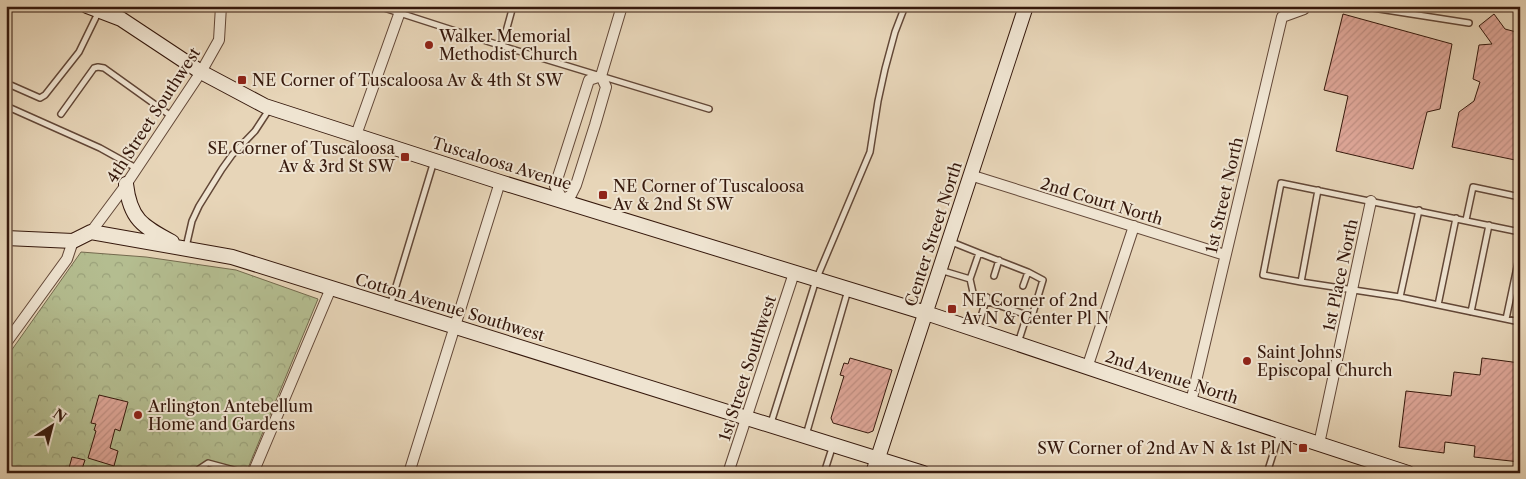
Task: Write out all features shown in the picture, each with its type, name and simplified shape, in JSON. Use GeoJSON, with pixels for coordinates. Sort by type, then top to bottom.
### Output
{"type":"FeatureCollection","features":[{"type":"Feature","properties":{"kind":"street","name":"4th Street Southwest"},"geometry":{"type":"LineString","coordinates":[[91,232],[126,184],[201,72],[219,40],[220,6]]}},
{"type":"Feature","properties":{"kind":"street"},"geometry":{"type":"LineString","coordinates":[[601,76],[589,80],[555,186],[562,200],[571,195],[576,185],[596,125],[606,87],[601,76],[622,6]]}},
{"type":"Feature","properties":{"kind":"street","name":"Center Street North"},"geometry":{"type":"LineString","coordinates":[[873,473],[1026,6]]}},
{"type":"Feature","properties":{"kind":"street","name":"Tuscaloosa Avenue"},"geometry":{"type":"LineString","coordinates":[[93,8],[117,11],[201,72],[270,108],[500,182],[926,313]]}},
{"type":"Feature","properties":{"kind":"street","name":"1st Street North"},"geometry":{"type":"LineString","coordinates":[[1191,402],[1282,17],[1304,9]]}},
{"type":"Feature","properties":{"kind":"street"},"geometry":{"type":"LineString","coordinates":[[356,135],[401,10]]}},
{"type":"Feature","properties":{"kind":"street","name":"2nd Court North"},"geometry":{"type":"LineString","coordinates":[[970,176],[1225,255]]}},
{"type":"Feature","properties":{"kind":"street"},"geometry":{"type":"LineString","coordinates":[[409,473],[500,182]]}},
{"type":"Feature","properties":{"kind":"street"},"geometry":{"type":"LineString","coordinates":[[126,184],[128,201],[132,212],[140,221],[152,232],[186,249]]}},
{"type":"Feature","properties":{"kind":"street","name":"1st Place North"},"geometry":{"type":"LineString","coordinates":[[1319,444],[1371,201]]}},
{"type":"Feature","properties":{"kind":"street"},"geometry":{"type":"LineString","coordinates":[[1087,368],[1134,226]]}},
{"type":"Feature","properties":{"kind":"street"},"geometry":{"type":"LineString","coordinates":[[6,238],[73,242],[91,232]]}},
{"type":"Feature","properties":{"kind":"street","name":"Cotton Avenue Southwest"},"geometry":{"type":"LineString","coordinates":[[91,232],[232,257],[923,473]]}},
{"type":"Feature","properties":{"kind":"street"},"geometry":{"type":"LineString","coordinates":[[6,343],[11,330],[67,259],[73,242]]}},
{"type":"Feature","properties":{"kind":"street","name":"1st Street Southwest"},"geometry":{"type":"LineString","coordinates":[[728,473],[794,273]]}},
{"type":"Feature","properties":{"kind":"street"},"geometry":{"type":"LineString","coordinates":[[253,473],[331,288]]}},
{"type":"Feature","properties":{"kind":"street","name":"2nd Avenue North"},"geometry":{"type":"LineString","coordinates":[[926,313],[1408,473]]}},
{"type":"Feature","properties":{"kind":"lane"},"geometry":{"type":"LineString","coordinates":[[378,6],[401,10],[502,46],[709,109]]}},
{"type":"Feature","properties":{"kind":"lane"},"geometry":{"type":"LineString","coordinates":[[502,46],[513,6]]}},
{"type":"Feature","properties":{"kind":"lane"},"geometry":{"type":"LineString","coordinates":[[771,425],[816,280],[870,152],[885,68],[895,32],[905,6]]}},
{"type":"Feature","properties":{"kind":"lane"},"geometry":{"type":"LineString","coordinates":[[1304,9],[1318,6]]}},
{"type":"Feature","properties":{"kind":"lane"},"geometry":{"type":"LineString","coordinates":[[1360,6],[1469,23]]}},
{"type":"Feature","properties":{"kind":"lane"},"geometry":{"type":"LineString","coordinates":[[6,83],[40,98],[45,95],[79,52],[93,8]]}},
{"type":"Feature","properties":{"kind":"lane"},"geometry":{"type":"LineString","coordinates":[[61,114],[94,68],[98,67],[104,68],[171,116]]}},
{"type":"Feature","properties":{"kind":"lane"},"geometry":{"type":"LineString","coordinates":[[6,106],[100,148],[136,168]]}},
{"type":"Feature","properties":{"kind":"lane"},"geometry":{"type":"LineString","coordinates":[[186,249],[192,221],[199,206],[222,169],[255,131],[270,108]]}},
{"type":"Feature","properties":{"kind":"lane"},"geometry":{"type":"LineString","coordinates":[[390,306],[434,160]]}},
{"type":"Feature","properties":{"kind":"lane"},"geometry":{"type":"LineString","coordinates":[[1520,232],[1281,183],[1263,275],[1400,297],[1520,322]]}},
{"type":"Feature","properties":{"kind":"lane"},"geometry":{"type":"LineString","coordinates":[[1466,220],[1473,187],[1520,197]]}},
{"type":"Feature","properties":{"kind":"lane"},"geometry":{"type":"LineString","coordinates":[[1301,282],[1318,190]]}},
{"type":"Feature","properties":{"kind":"lane"},"geometry":{"type":"LineString","coordinates":[[1400,297],[1419,210]]}},
{"type":"Feature","properties":{"kind":"lane"},"geometry":{"type":"LineString","coordinates":[[1438,305],[1456,218]]}},
{"type":"Feature","properties":{"kind":"lane"},"geometry":{"type":"LineString","coordinates":[[1471,312],[1489,225]]}},
{"type":"Feature","properties":{"kind":"lane"},"geometry":{"type":"LineString","coordinates":[[949,241],[1028,272],[1043,280],[1033,312],[1027,315],[1018,344]]}},
{"type":"Feature","properties":{"kind":"lane"},"geometry":{"type":"LineString","coordinates":[[979,253],[970,279],[974,297],[1016,308],[1027,315]]}},
{"type":"Feature","properties":{"kind":"lane"},"geometry":{"type":"LineString","coordinates":[[1506,319],[1520,253]]}},
{"type":"Feature","properties":{"kind":"lane"},"geometry":{"type":"LineString","coordinates":[[994,276],[999,260]]}},
{"type":"Feature","properties":{"kind":"lane"},"geometry":{"type":"LineString","coordinates":[[940,270],[970,279]]}},
{"type":"Feature","properties":{"kind":"lane"},"geometry":{"type":"LineString","coordinates":[[1023,286],[1028,272]]}},
{"type":"Feature","properties":{"kind":"lane"},"geometry":{"type":"LineString","coordinates":[[806,436],[848,289]]}},
{"type":"Feature","properties":{"kind":"lane"},"geometry":{"type":"LineString","coordinates":[[977,330],[986,299]]}},
{"type":"Feature","properties":{"kind":"lane"},"geometry":{"type":"LineString","coordinates":[[1267,473],[1281,432]]}},
{"type":"Feature","properties":{"kind":"lane"},"geometry":{"type":"LineString","coordinates":[[824,473],[833,445]]}},
{"type":"Feature","properties":{"kind":"lane"},"geometry":{"type":"LineString","coordinates":[[198,473],[199,469],[208,463],[244,473]]}},
{"type":"Feature","properties":{"kind":"green space","name":"Arlington Antebellum Home and Gardens"},"geometry":{"type":"Polygon","coordinates":[[[81,252],[146,257],[236,270],[318,299],[246,473],[6,473],[6,358],[81,252]]]}},
{"type":"Feature","properties":{"kind":"building"},"geometry":{"type":"Polygon","coordinates":[[[1343,14],[1452,44],[1440,109],[1427,112],[1413,169],[1336,151],[1348,96],[1324,90],[1343,14]]]}},
{"type":"Feature","properties":{"kind":"building"},"geometry":{"type":"Polygon","coordinates":[[[1494,14],[1505,29],[1520,33],[1520,55],[1514,84],[1520,85],[1520,161],[1452,147],[1459,112],[1474,101],[1480,82],[1473,79],[1479,45],[1492,44],[1479,26],[1494,14]]]}},
{"type":"Feature","properties":{"kind":"building"},"geometry":{"type":"Polygon","coordinates":[[[850,358],[892,370],[873,431],[868,433],[833,423],[831,418],[844,376],[840,375],[844,363],[848,364],[850,358]]]}},
{"type":"Feature","properties":{"kind":"building"},"geometry":{"type":"Polygon","coordinates":[[[1482,358],[1520,363],[1520,462],[1474,457],[1475,446],[1445,442],[1444,453],[1399,447],[1406,391],[1451,396],[1454,372],[1480,375],[1482,358]]]}},
{"type":"Feature","properties":{"kind":"building"},"geometry":{"type":"Polygon","coordinates":[[[99,395],[128,402],[120,431],[115,429],[110,448],[118,451],[114,466],[88,458],[96,431],[94,430],[96,424],[91,423],[99,395]]]}},
{"type":"Feature","properties":{"kind":"building"},"geometry":{"type":"Polygon","coordinates":[[[72,457],[85,460],[81,472],[69,468],[72,457]]]}},
{"type":"Feature","properties":{"kind":"place","name":"Walker Memorial Methodist Church"},"geometry":{"type":"Point","coordinates":[429,45]}},
{"type":"Feature","properties":{"kind":"place","name":"NE Corner of Tuscaloosa Av & 4th St SW"},"geometry":{"type":"Point","coordinates":[242,80]}},
{"type":"Feature","properties":{"kind":"place","name":"SE Corner of Tuscaloosa Av & 3rd St SW"},"geometry":{"type":"Point","coordinates":[405,157]}},
{"type":"Feature","properties":{"kind":"place","name":"NE Corner of Tuscaloosa Av & 2nd St SW"},"geometry":{"type":"Point","coordinates":[603,195]}},
{"type":"Feature","properties":{"kind":"place","name":"NE Corner of 2nd Av N & Center Pl N"},"geometry":{"type":"Point","coordinates":[952,309]}},
{"type":"Feature","properties":{"kind":"place","name":"Saint Johns Episcopal Church"},"geometry":{"type":"Point","coordinates":[1247,361]}},
{"type":"Feature","properties":{"kind":"place","name":"Arlington Antebellum Home and Gardens"},"geometry":{"type":"Point","coordinates":[138,415]}},
{"type":"Feature","properties":{"kind":"place","name":"SW Corner of 2nd Av N & 1st Pl N"},"geometry":{"type":"Point","coordinates":[1303,448]}}]}
